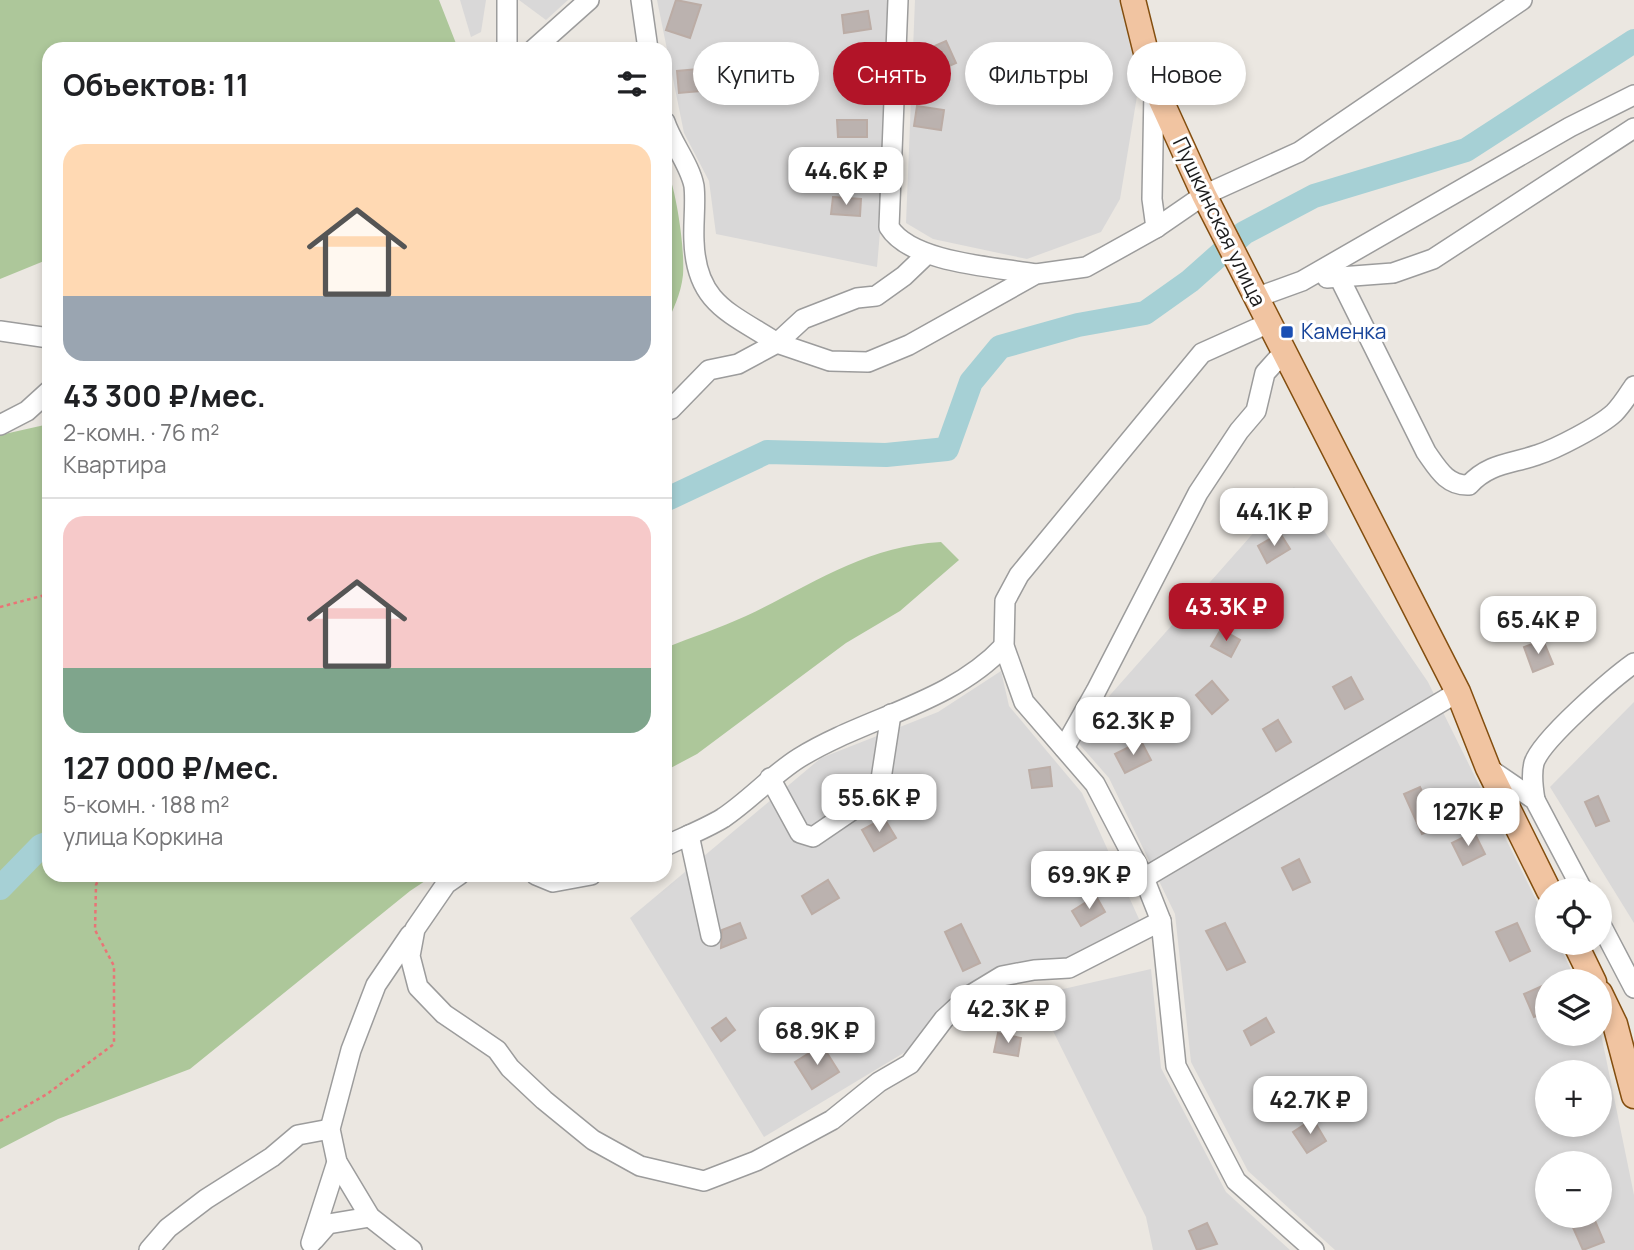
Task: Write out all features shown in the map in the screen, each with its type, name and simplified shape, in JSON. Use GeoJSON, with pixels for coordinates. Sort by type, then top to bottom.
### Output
{"type":"FeatureCollection","features":[{"type":"Feature","properties":{"kind":"main road","name":"Пушкинская улица"},"geometry":{"type":"LineString","coordinates":[[1133,0],[1143,42]]}},
{"type":"Feature","properties":{"kind":"main road","name":"Пушкинская улица"},"geometry":{"type":"LineString","coordinates":[[1163,105],[1250,287],[1458,692],[1488,768],[1543,878]]}},
{"type":"Feature","properties":{"kind":"main road"},"geometry":{"type":"LineString","coordinates":[[1612,1018],[1634,1096]]}},
{"type":"Feature","properties":{"kind":"street"},"geometry":{"type":"LineString","coordinates":[[507,0],[507,42]]}},
{"type":"Feature","properties":{"kind":"street"},"geometry":{"type":"LineString","coordinates":[[542,42],[589,0]]}},
{"type":"Feature","properties":{"kind":"street"},"geometry":{"type":"LineString","coordinates":[[641,0],[647,42]]}},
{"type":"Feature","properties":{"kind":"street"},"geometry":{"type":"LineString","coordinates":[[898,0],[889,227],[895,238],[927,254],[1036,274],[1086,267],[1156,228],[1204,195],[1299,152],[1522,0]]}},
{"type":"Feature","properties":{"kind":"street"},"geometry":{"type":"LineString","coordinates":[[1302,281],[1570,127],[1634,95]]}},
{"type":"Feature","properties":{"kind":"street"},"geometry":{"type":"LineString","coordinates":[[1154,105],[1153,199],[1156,228]]}},
{"type":"Feature","properties":{"kind":"street"},"geometry":{"type":"LineString","coordinates":[[1250,287],[1392,273],[1433,259],[1634,128]]}},
{"type":"Feature","properties":{"kind":"street"},"geometry":{"type":"LineString","coordinates":[[672,137],[694,185],[694,255],[701,283],[709,297],[720,306],[778,343],[830,361],[868,362],[909,345],[1036,274]]}},
{"type":"Feature","properties":{"kind":"street"},"geometry":{"type":"LineString","coordinates":[[672,408],[709,370],[738,364],[778,343],[803,319],[857,298],[876,296],[904,276],[927,254]]}},
{"type":"Feature","properties":{"kind":"street"},"geometry":{"type":"LineString","coordinates":[[1339,277],[1426,452],[1442,476],[1458,486],[1469,485],[1478,475],[1503,462],[1538,455],[1577,435],[1613,414],[1634,386]]}},
{"type":"Feature","properties":{"kind":"street"},"geometry":{"type":"LineString","coordinates":[[1269,323],[1202,353],[1107,466],[1019,575],[1005,601],[1004,646],[1024,702],[1095,784],[1144,878],[1161,920],[1176,1066],[1236,1181],[1314,1250]]}},
{"type":"Feature","properties":{"kind":"street"},"geometry":{"type":"LineString","coordinates":[[0,331],[42,337]]}},
{"type":"Feature","properties":{"kind":"street"},"geometry":{"type":"LineString","coordinates":[[1063,748],[1198,493],[1239,431],[1256,411],[1265,373],[1284,352]]}},
{"type":"Feature","properties":{"kind":"street"},"geometry":{"type":"LineString","coordinates":[[0,425],[27,411],[42,397]]}},
{"type":"Feature","properties":{"kind":"street"},"geometry":{"type":"LineString","coordinates":[[672,843],[723,817],[770,778],[837,737],[954,687],[984,668],[1004,646]]}},
{"type":"Feature","properties":{"kind":"street"},"geometry":{"type":"LineString","coordinates":[[1576,878],[1535,800],[1532,781],[1535,760],[1570,719],[1634,663]]}},
{"type":"Feature","properties":{"kind":"street"},"geometry":{"type":"LineString","coordinates":[[1144,878],[1458,692]]}},
{"type":"Feature","properties":{"kind":"street"},"geometry":{"type":"LineString","coordinates":[[770,778],[800,833],[813,837],[879,792],[891,714]]}},
{"type":"Feature","properties":{"kind":"street"},"geometry":{"type":"LineString","coordinates":[[1488,768],[1535,800]]}},
{"type":"Feature","properties":{"kind":"street"},"geometry":{"type":"LineString","coordinates":[[689,835],[711,936]]}},
{"type":"Feature","properties":{"kind":"street"},"geometry":{"type":"LineString","coordinates":[[412,1250],[370,1217],[337,1162],[330,1129],[351,1050],[376,985],[449,882]]}},
{"type":"Feature","properties":{"kind":"street"},"geometry":{"type":"LineString","coordinates":[[415,929],[410,956],[418,987],[444,1014],[497,1050],[544,1100],[593,1140],[640,1166],[704,1181],[756,1161],[831,1119],[879,1082],[910,1064],[944,1019],[969,996],[1002,976],[1034,970],[1069,968],[1161,920]]}},
{"type":"Feature","properties":{"kind":"street"},"geometry":{"type":"LineString","coordinates":[[1612,946],[1634,988]]}},
{"type":"Feature","properties":{"kind":"street"},"geometry":{"type":"LineString","coordinates":[[149,1250],[168,1228],[272,1157],[298,1135],[330,1129]]}},
{"type":"Feature","properties":{"kind":"street"},"geometry":{"type":"LineString","coordinates":[[310,1246],[337,1162]]}},
{"type":"Feature","properties":{"kind":"street"},"geometry":{"type":"LineString","coordinates":[[310,1246],[328,1224],[370,1217]]}},
{"type":"Feature","properties":{"kind":"path"},"geometry":{"type":"LineString","coordinates":[[0,607],[42,596]]}},
{"type":"Feature","properties":{"kind":"path"},"geometry":{"type":"LineString","coordinates":[[0,1121],[47,1094],[114,1044],[114,966],[95,930],[97,882]]}},
{"type":"Feature","properties":{"kind":"shaded area"},"geometry":{"type":"Polygon","coordinates":[[[460,0],[486,0],[481,32],[471,37],[460,0]]]}},
{"type":"Feature","properties":{"kind":"shaded area"},"geometry":{"type":"Polygon","coordinates":[[[519,0],[568,0],[546,20],[519,0]]]}},
{"type":"Feature","properties":{"kind":"shaded area"},"geometry":{"type":"Polygon","coordinates":[[[657,0],[894,0],[893,42],[833,42],[833,105],[891,105],[877,267],[716,234],[709,181],[684,133],[672,74],[672,42],[666,42],[657,0]]]}},
{"type":"Feature","properties":{"kind":"shaded area"},"geometry":{"type":"Polygon","coordinates":[[[915,0],[1127,0],[1134,42],[1127,42],[1127,105],[1136,105],[1120,199],[1101,232],[1027,259],[933,239],[906,223],[911,105],[951,105],[951,42],[913,42],[915,0]]]}},
{"type":"Feature","properties":{"kind":"shaded area"},"geometry":{"type":"Polygon","coordinates":[[[1294,487],[1428,682],[1535,898],[1535,955],[1564,955],[1571,969],[1535,969],[1535,1046],[1603,1046],[1606,1060],[1535,1060],[1535,1137],[1612,1137],[1612,1088],[1634,1195],[1634,1250],[1335,1250],[1248,1171],[1191,1062],[1175,914],[1109,778],[1073,737],[1294,487]]]}},
{"type":"Feature","properties":{"kind":"shaded area"},"geometry":{"type":"Polygon","coordinates":[[[1001,671],[1009,706],[1082,793],[1148,939],[1000,973],[945,1028],[764,1137],[630,918],[821,758],[938,712],[1001,671]]]}},
{"type":"Feature","properties":{"kind":"shaded area"},"geometry":{"type":"Polygon","coordinates":[[[1634,702],[1634,923],[1612,887],[1612,878],[1606,878],[1550,787],[1634,702]]]}},
{"type":"Feature","properties":{"kind":"shaded area"},"geometry":{"type":"Polygon","coordinates":[[[1151,969],[1161,1068],[1226,1192],[1290,1250],[1153,1250],[1146,1217],[1053,1031],[1042,1023],[991,1024],[1015,1000],[1151,969]]]}},
{"type":"Feature","properties":{"kind":"green space"},"geometry":{"type":"Polygon","coordinates":[[[0,0],[439,0],[455,42],[42,42],[42,262],[0,279],[0,0]]]}},
{"type":"Feature","properties":{"kind":"green space"},"geometry":{"type":"Polygon","coordinates":[[[672,185],[683,263],[683,275],[672,311],[672,185]]]}},
{"type":"Feature","properties":{"kind":"green space"},"geometry":{"type":"Polygon","coordinates":[[[42,426],[42,882],[424,882],[190,1069],[58,1119],[0,1149],[0,435],[42,426]]]}},
{"type":"Feature","properties":{"kind":"green space"},"geometry":{"type":"Polygon","coordinates":[[[941,542],[959,560],[900,611],[846,643],[697,754],[672,767],[672,645],[746,616],[863,559],[914,545],[941,542]]]}},
{"type":"Feature","properties":{"kind":"building"},"geometry":{"type":"Polygon","coordinates":[[[676,0],[701,5],[690,38],[666,30],[676,0]]]}},
{"type":"Feature","properties":{"kind":"building"},"geometry":{"type":"Polygon","coordinates":[[[868,11],[871,29],[844,33],[842,15],[868,11]]]}},
{"type":"Feature","properties":{"kind":"building"},"geometry":{"type":"Polygon","coordinates":[[[951,52],[956,63],[951,65],[951,52]]]}},
{"type":"Feature","properties":{"kind":"building"},"geometry":{"type":"Polygon","coordinates":[[[693,69],[693,92],[679,93],[677,71],[693,69]]]}},
{"type":"Feature","properties":{"kind":"building"},"geometry":{"type":"Polygon","coordinates":[[[917,106],[944,110],[941,130],[914,126],[917,106]]]}},
{"type":"Feature","properties":{"kind":"building"},"geometry":{"type":"Polygon","coordinates":[[[837,120],[867,120],[867,137],[838,137],[837,120]]]}},
{"type":"Feature","properties":{"kind":"building"},"geometry":{"type":"Polygon","coordinates":[[[833,197],[861,199],[860,216],[831,214],[833,197]]]}},
{"type":"Feature","properties":{"kind":"building"},"geometry":{"type":"Polygon","coordinates":[[[1280,533],[1290,549],[1267,563],[1258,546],[1280,533]]]}},
{"type":"Feature","properties":{"kind":"building"},"geometry":{"type":"Polygon","coordinates":[[[1221,629],[1240,640],[1231,657],[1211,646],[1221,629]]]}},
{"type":"Feature","properties":{"kind":"building"},"geometry":{"type":"Polygon","coordinates":[[[1543,640],[1553,664],[1533,672],[1524,647],[1543,640]]]}},
{"type":"Feature","properties":{"kind":"building"},"geometry":{"type":"Polygon","coordinates":[[[1351,677],[1363,699],[1345,709],[1333,687],[1351,677]]]}},
{"type":"Feature","properties":{"kind":"building"},"geometry":{"type":"Polygon","coordinates":[[[1212,681],[1228,700],[1212,714],[1196,695],[1212,681]]]}},
{"type":"Feature","properties":{"kind":"building"},"geometry":{"type":"Polygon","coordinates":[[[1278,720],[1291,742],[1276,751],[1263,729],[1278,720]]]}},
{"type":"Feature","properties":{"kind":"building"},"geometry":{"type":"Polygon","coordinates":[[[1141,741],[1151,760],[1125,773],[1115,754],[1141,741]]]}},
{"type":"Feature","properties":{"kind":"building"},"geometry":{"type":"Polygon","coordinates":[[[1050,767],[1052,786],[1032,788],[1029,770],[1050,767]]]}},
{"type":"Feature","properties":{"kind":"building"},"geometry":{"type":"Polygon","coordinates":[[[1420,787],[1438,827],[1422,834],[1404,794],[1420,787]]]}},
{"type":"Feature","properties":{"kind":"building"},"geometry":{"type":"Polygon","coordinates":[[[1598,796],[1609,821],[1596,826],[1585,802],[1598,796]]]}},
{"type":"Feature","properties":{"kind":"building"},"geometry":{"type":"Polygon","coordinates":[[[884,818],[896,838],[874,851],[862,830],[884,818]]]}},
{"type":"Feature","properties":{"kind":"building"},"geometry":{"type":"Polygon","coordinates":[[[1474,832],[1485,854],[1463,865],[1452,843],[1474,832]]]}},
{"type":"Feature","properties":{"kind":"building"},"geometry":{"type":"Polygon","coordinates":[[[1299,859],[1310,882],[1293,890],[1282,868],[1299,859]]]}},
{"type":"Feature","properties":{"kind":"building"},"geometry":{"type":"Polygon","coordinates":[[[828,880],[839,898],[812,914],[802,896],[828,880]]]}},
{"type":"Feature","properties":{"kind":"building"},"geometry":{"type":"Polygon","coordinates":[[[1096,896],[1105,912],[1081,926],[1072,911],[1096,896]]]}},
{"type":"Feature","properties":{"kind":"building"},"geometry":{"type":"Polygon","coordinates":[[[740,923],[746,938],[721,948],[722,930],[740,923]]]}},
{"type":"Feature","properties":{"kind":"building"},"geometry":{"type":"Polygon","coordinates":[[[1225,923],[1245,962],[1227,970],[1206,931],[1225,923]]]}},
{"type":"Feature","properties":{"kind":"building"},"geometry":{"type":"Polygon","coordinates":[[[1517,923],[1530,951],[1510,961],[1496,932],[1517,923]]]}},
{"type":"Feature","properties":{"kind":"building"},"geometry":{"type":"Polygon","coordinates":[[[961,924],[980,963],[963,971],[945,932],[961,924]]]}},
{"type":"Feature","properties":{"kind":"building"},"geometry":{"type":"Polygon","coordinates":[[[1535,989],[1535,1017],[1534,1017],[1524,994],[1535,989]]]}},
{"type":"Feature","properties":{"kind":"building"},"geometry":{"type":"Polygon","coordinates":[[[726,1018],[735,1030],[721,1041],[712,1028],[726,1018]]]}},
{"type":"Feature","properties":{"kind":"building"},"geometry":{"type":"Polygon","coordinates":[[[1266,1018],[1274,1032],[1251,1045],[1244,1031],[1266,1018]]]}},
{"type":"Feature","properties":{"kind":"building"},"geometry":{"type":"Polygon","coordinates":[[[998,1033],[1021,1038],[1018,1056],[994,1052],[998,1033]]]}},
{"type":"Feature","properties":{"kind":"building"},"geometry":{"type":"Polygon","coordinates":[[[822,1045],[839,1072],[812,1089],[795,1062],[822,1045]]]}},
{"type":"Feature","properties":{"kind":"building"},"geometry":{"type":"Polygon","coordinates":[[[1313,1119],[1326,1141],[1307,1153],[1293,1132],[1313,1119]]]}},
{"type":"Feature","properties":{"kind":"building"},"geometry":{"type":"Polygon","coordinates":[[[1207,1223],[1217,1244],[1197,1250],[1189,1231],[1207,1223]]]}},
{"type":"Feature","properties":{"kind":"building"},"geometry":{"type":"Polygon","coordinates":[[[1573,1228],[1598,1228],[1604,1242],[1583,1250],[1573,1228]]]}},
{"type":"Feature","properties":{"kind":"waterway","name":"Каменка"},"geometry":{"type":"LineString","coordinates":[[672,497],[767,452],[886,455],[947,449],[971,382],[1000,347],[1078,325],[1145,313],[1190,281],[1244,233],[1314,196],[1466,150],[1634,41]]}},
{"type":"Feature","properties":{"kind":"waterway","name":"Каменка"},"geometry":{"type":"LineString","coordinates":[[0,888],[42,846]]}},
{"type":"Feature","properties":{"kind":"place","name":"Каменка"},"geometry":{"type":"Point","coordinates":[1287,332]}}]}
